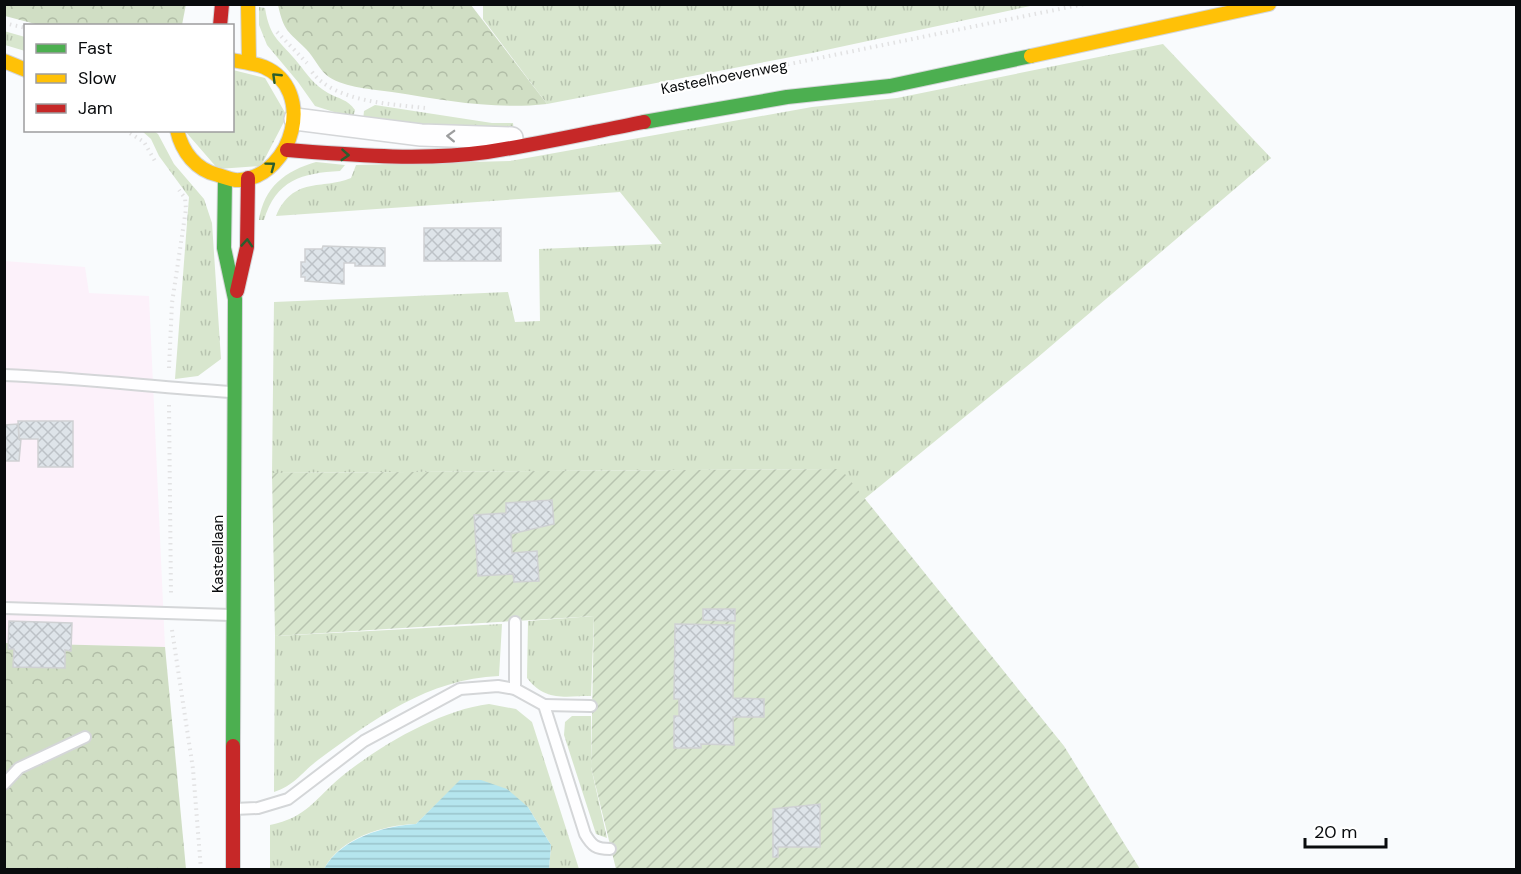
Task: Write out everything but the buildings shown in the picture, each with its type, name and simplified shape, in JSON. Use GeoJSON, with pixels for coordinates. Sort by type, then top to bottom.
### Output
{"type":"FeatureCollection","features":[{"type":"Feature","properties":{"kind":"street"},"geometry":{"type":"LineString","coordinates":[[220,24],[222,4]]}},
{"type":"Feature","properties":{"kind":"street"},"geometry":{"type":"LineString","coordinates":[[248,4],[249,61]]}},
{"type":"Feature","properties":{"kind":"street","name":"Kasteelhoevenweg"},"geometry":{"type":"LineString","coordinates":[[287,150],[352,155],[424,156],[486,152],[787,97],[890,86],[1269,4]]}},
{"type":"Feature","properties":{"kind":"street"},"geometry":{"type":"LineString","coordinates":[[178,132],[190,159],[206,171],[225,178],[248,178],[271,168],[287,150],[292,140],[295,119],[291,97],[279,78],[260,65],[249,61],[234,60]]}},
{"type":"Feature","properties":{"kind":"street"},"geometry":{"type":"LineString","coordinates":[[4,61],[24,64]]}},
{"type":"Feature","properties":{"kind":"street"},"geometry":{"type":"LineString","coordinates":[[4,61],[24,69]]}},
{"type":"Feature","properties":{"kind":"street","name":"Kasteelhoevenweg"},"geometry":{"type":"LineString","coordinates":[[295,119],[358,129],[422,135],[551,140]]}},
{"type":"Feature","properties":{"kind":"street","name":"Kasteellaan"},"geometry":{"type":"LineString","coordinates":[[225,178],[224,248],[235,299],[233,870]]}},
{"type":"Feature","properties":{"kind":"street","name":"Kasteellaan"},"geometry":{"type":"LineString","coordinates":[[235,299],[247,247],[248,178]]}},
{"type":"Feature","properties":{"kind":"lane"},"geometry":{"type":"LineString","coordinates":[[4,375],[82,378],[169,388],[235,392]]}},
{"type":"Feature","properties":{"kind":"lane"},"geometry":{"type":"LineString","coordinates":[[4,609],[234,615]]}},
{"type":"Feature","properties":{"kind":"lane"},"geometry":{"type":"LineString","coordinates":[[515,622],[515,689]]}},
{"type":"Feature","properties":{"kind":"lane"},"geometry":{"type":"LineString","coordinates":[[233,808],[258,808],[288,799],[364,741],[460,689],[498,686],[515,689],[544,705],[591,706]]}},
{"type":"Feature","properties":{"kind":"lane"},"geometry":{"type":"LineString","coordinates":[[544,705],[585,834],[598,849],[610,849]]}},
{"type":"Feature","properties":{"kind":"lane"},"geometry":{"type":"LineString","coordinates":[[4,784],[19,768],[86,737]]}},
{"type":"Feature","properties":{"kind":"path","name":"Kasteelhoevenweg"},"geometry":{"type":"LineString","coordinates":[[765,69],[1084,4]]}},
{"type":"Feature","properties":{"kind":"path"},"geometry":{"type":"LineString","coordinates":[[4,23],[24,28]]}},
{"type":"Feature","properties":{"kind":"path"},"geometry":{"type":"LineString","coordinates":[[275,24],[286,44],[298,52],[324,84],[360,97],[433,109]]}},
{"type":"Feature","properties":{"kind":"path"},"geometry":{"type":"LineString","coordinates":[[358,129],[360,97]]}},
{"type":"Feature","properties":{"kind":"path"},"geometry":{"type":"LineString","coordinates":[[127,132],[144,142],[160,169]]}},
{"type":"Feature","properties":{"kind":"path"},"geometry":{"type":"LineString","coordinates":[[177,188],[185,198],[186,209],[171,314],[169,388],[172,614],[198,810],[201,870]]}},
{"type":"Feature","properties":{"kind":"shaded area"},"geometry":{"type":"Polygon","coordinates":[[[4,261],[85,267],[89,293],[149,296],[165,647],[5,643],[4,261]]]}},
{"type":"Feature","properties":{"kind":"green space"},"geometry":{"type":"Polygon","coordinates":[[[5,4],[186,4],[182,24],[35,24],[5,16],[5,4]]]}},
{"type":"Feature","properties":{"kind":"green space"},"geometry":{"type":"Polygon","coordinates":[[[278,5],[471,5],[547,104],[507,106],[469,103],[343,84],[329,77],[288,30],[282,21],[278,5]]]}},
{"type":"Feature","properties":{"kind":"green space"},"geometry":{"type":"Polygon","coordinates":[[[483,5],[1035,5],[812,53],[547,104],[483,19],[483,5]]]}},
{"type":"Feature","properties":{"kind":"green space"},"geometry":{"type":"Polygon","coordinates":[[[259,7],[265,8],[273,34],[311,79],[328,93],[352,106],[355,110],[353,118],[315,106],[267,45],[259,25],[259,7]]]}},
{"type":"Feature","properties":{"kind":"green space"},"geometry":{"type":"Polygon","coordinates":[[[4,31],[24,37],[24,51],[5,45],[4,31]]]}},
{"type":"Feature","properties":{"kind":"green space"},"geometry":{"type":"Polygon","coordinates":[[[1163,44],[1271,158],[1037,358],[863,500],[840,469],[272,473],[274,302],[508,292],[515,322],[540,321],[539,249],[662,244],[620,192],[276,216],[283,203],[300,190],[309,186],[351,178],[356,165],[510,161],[812,107],[897,98],[1163,44]]]}},
{"type":"Feature","properties":{"kind":"green space"},"geometry":{"type":"Polygon","coordinates":[[[234,70],[265,78],[287,116],[261,166],[218,169],[186,132],[234,132],[234,70]]]}},
{"type":"Feature","properties":{"kind":"green space"},"geometry":{"type":"Polygon","coordinates":[[[375,105],[492,123],[513,123],[514,131],[363,120],[364,111],[375,105]]]}},
{"type":"Feature","properties":{"kind":"green space"},"geometry":{"type":"Polygon","coordinates":[[[143,132],[158,134],[174,164],[204,199],[212,223],[221,359],[198,376],[175,379],[189,197],[159,156],[151,139],[143,132]]]}},
{"type":"Feature","properties":{"kind":"green space"},"geometry":{"type":"Polygon","coordinates":[[[316,162],[345,165],[340,171],[314,174],[292,181],[276,196],[264,220],[259,220],[266,198],[278,182],[295,170],[316,162]]]}},
{"type":"Feature","properties":{"kind":"green space"},"geometry":{"type":"Polygon","coordinates":[[[841,469],[1064,746],[1140,869],[616,869],[591,767],[594,616],[275,636],[272,473],[841,469]]]}},
{"type":"Feature","properties":{"kind":"green space"},"geometry":{"type":"Polygon","coordinates":[[[594,616],[591,696],[556,696],[534,686],[527,678],[528,621],[594,616]]]}},
{"type":"Feature","properties":{"kind":"green space"},"geometry":{"type":"Polygon","coordinates":[[[502,624],[499,676],[449,685],[403,704],[360,730],[292,782],[274,792],[275,636],[502,624]]]}},
{"type":"Feature","properties":{"kind":"green space"},"geometry":{"type":"Polygon","coordinates":[[[5,643],[165,647],[186,869],[5,870],[5,643]]]}},
{"type":"Feature","properties":{"kind":"green space"},"geometry":{"type":"Polygon","coordinates":[[[489,704],[516,709],[532,722],[579,869],[549,869],[551,845],[528,807],[461,780],[416,824],[390,827],[351,841],[331,858],[324,869],[270,870],[270,825],[301,813],[356,765],[411,731],[451,714],[489,704]]]}},
{"type":"Feature","properties":{"kind":"green space"},"geometry":{"type":"Polygon","coordinates":[[[572,716],[591,716],[591,767],[607,838],[596,834],[564,735],[565,722],[572,716]]]}},
{"type":"Feature","properties":{"kind":"water"},"geometry":{"type":"Polygon","coordinates":[[[460,780],[481,780],[507,789],[528,807],[551,845],[549,869],[324,869],[341,849],[364,836],[377,831],[416,824],[460,780]]]}},
{"type":"Feature","properties":{"kind":"traffic: fast"},"geometry":{"type":"LineString","coordinates":[[644,122],[787,97],[890,86],[1031,56]]}},
{"type":"Feature","properties":{"kind":"traffic: fast"},"geometry":{"type":"LineString","coordinates":[[225,178],[224,248],[235,299],[233,746]]}},
{"type":"Feature","properties":{"kind":"traffic: slow"},"geometry":{"type":"LineString","coordinates":[[248,4],[249,61]]}},
{"type":"Feature","properties":{"kind":"traffic: slow"},"geometry":{"type":"LineString","coordinates":[[1031,56],[1269,4]]}},
{"type":"Feature","properties":{"kind":"traffic: slow"},"geometry":{"type":"LineString","coordinates":[[178,132],[186,153],[210,173],[240,180],[259,175],[274,163],[285,148],[292,130],[293,111],[290,93],[280,78],[264,67],[234,60]]}},
{"type":"Feature","properties":{"kind":"traffic: slow"},"geometry":{"type":"LineString","coordinates":[[4,61],[24,69]]}},
{"type":"Feature","properties":{"kind":"traffic: jam"},"geometry":{"type":"LineString","coordinates":[[220,24],[222,4]]}},
{"type":"Feature","properties":{"kind":"traffic: jam"},"geometry":{"type":"LineString","coordinates":[[287,150],[387,156],[462,155],[644,122]]}},
{"type":"Feature","properties":{"kind":"traffic: jam"},"geometry":{"type":"LineString","coordinates":[[237,291],[247,247],[248,178]]}},
{"type":"Feature","properties":{"kind":"traffic: jam"},"geometry":{"type":"LineString","coordinates":[[233,746],[233,870]]}}]}
